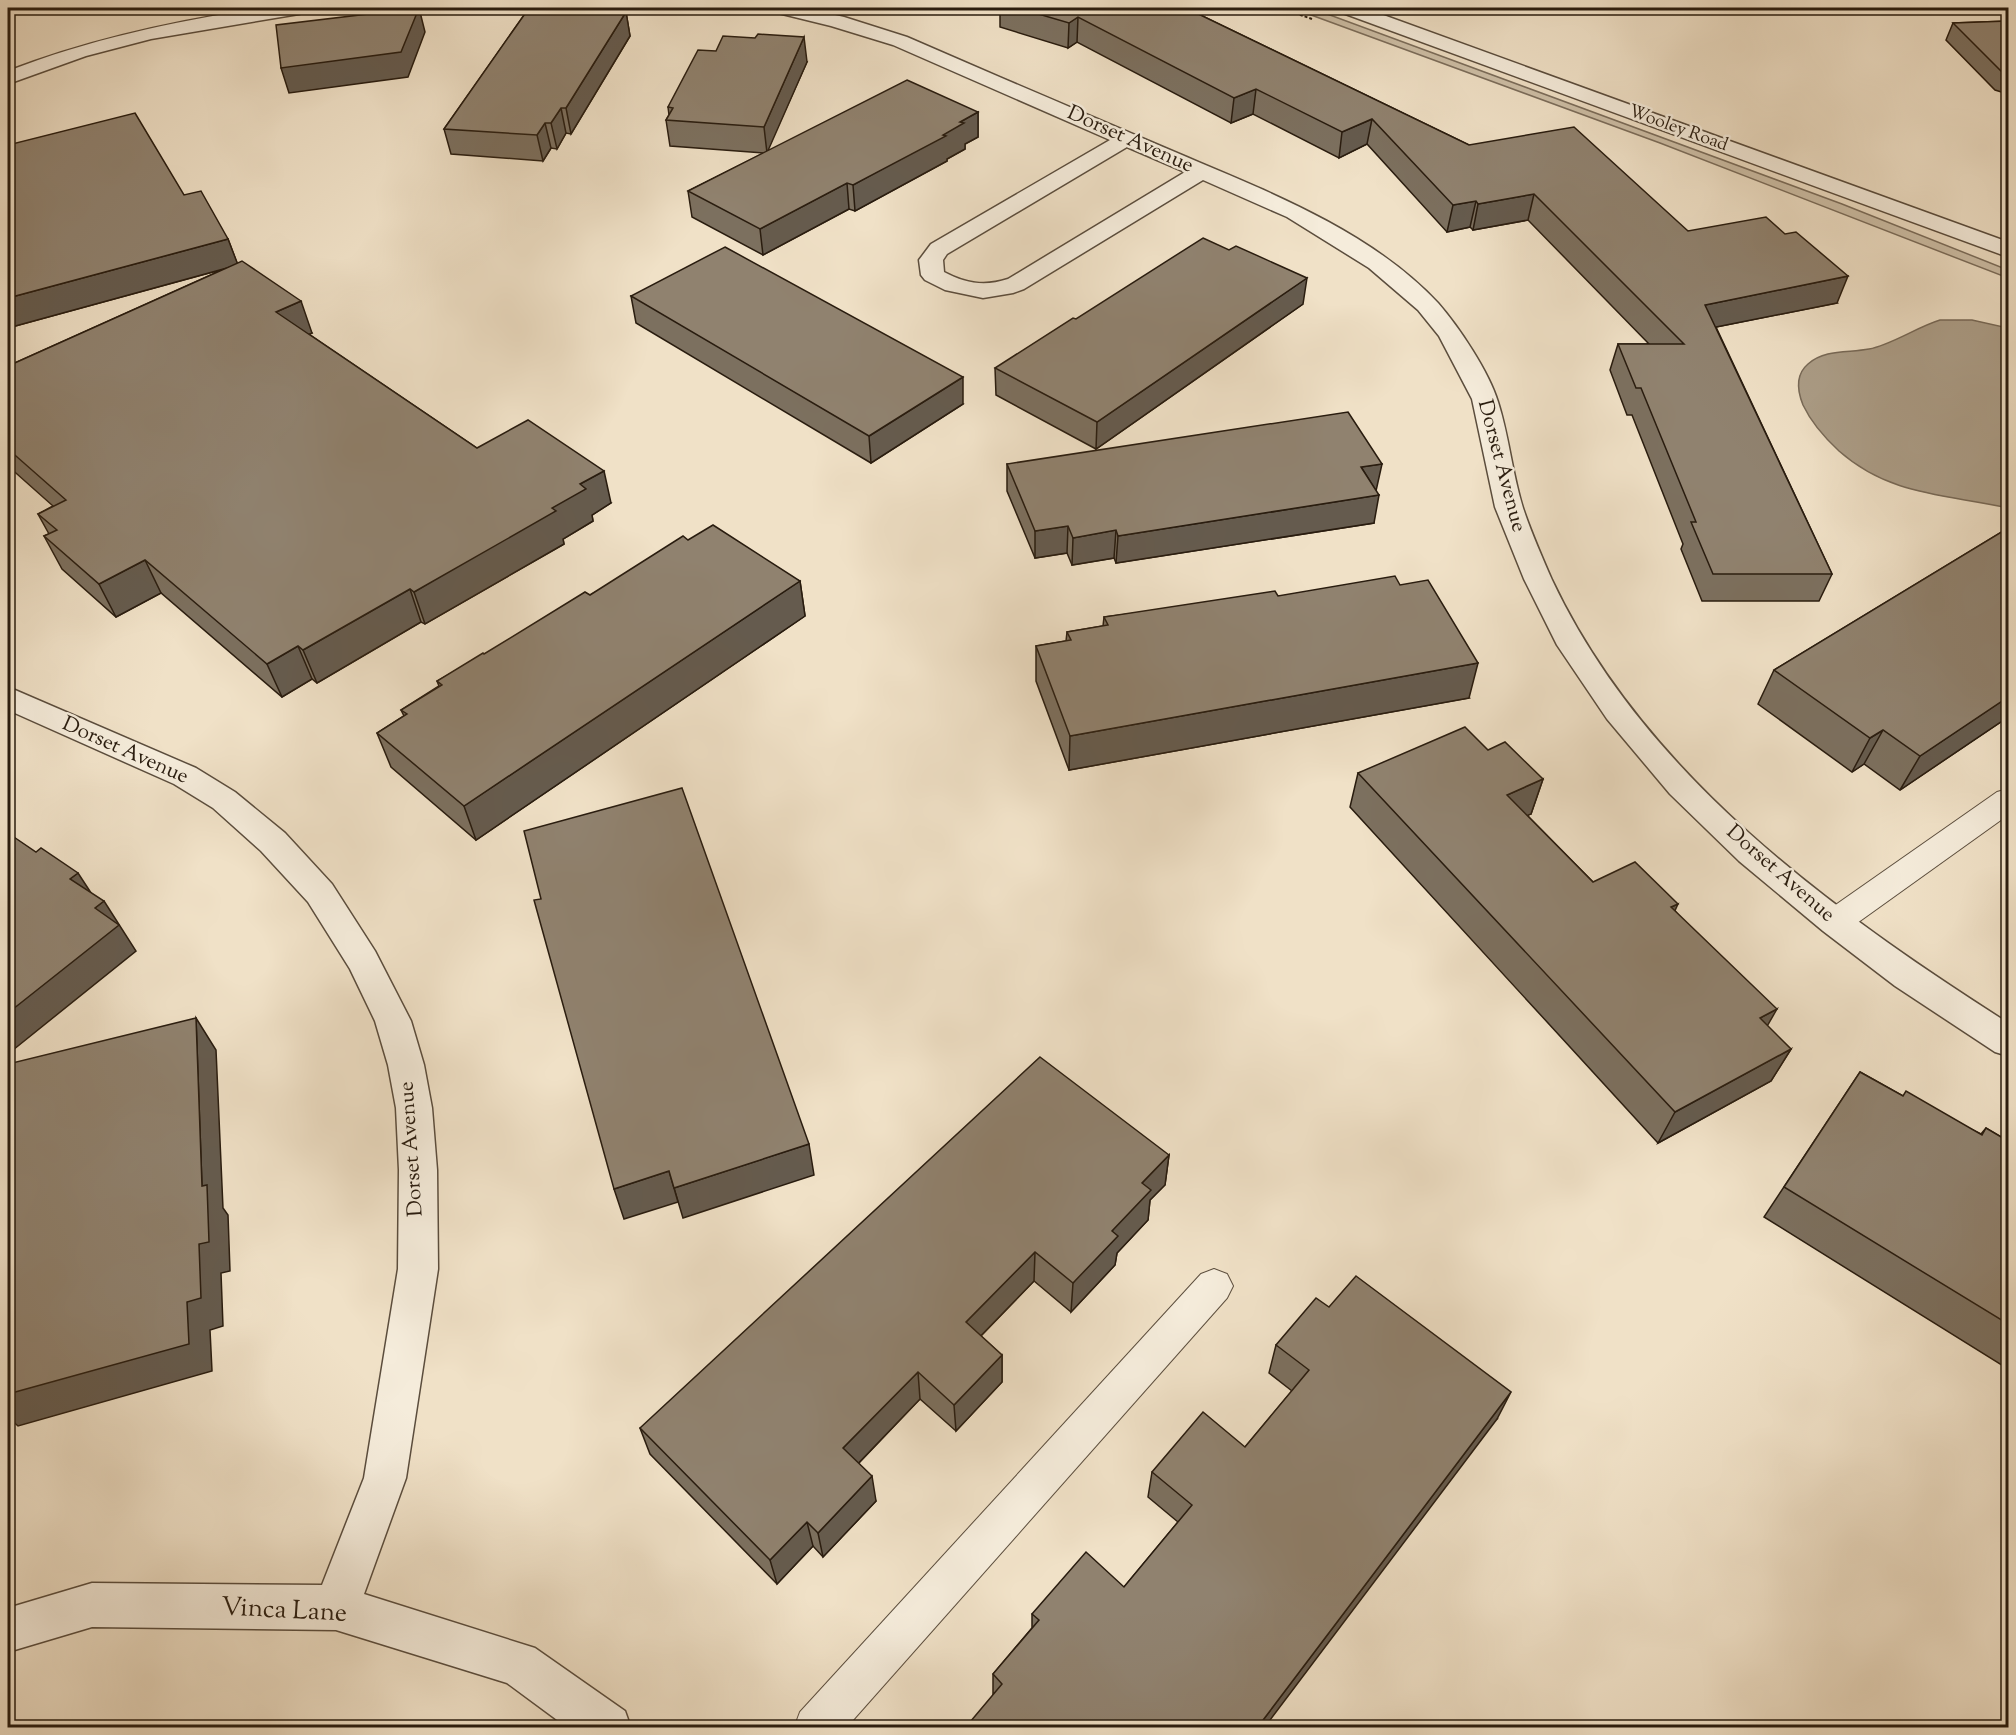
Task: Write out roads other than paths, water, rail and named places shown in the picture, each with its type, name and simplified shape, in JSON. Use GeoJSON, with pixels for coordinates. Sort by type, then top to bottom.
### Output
{"type":"FeatureCollection","features":[{"type":"Feature","properties":{"kind":"street"},"geometry":{"type":"LineString","coordinates":[[8,78],[85,50],[142,33],[198,22],[299,8]]}},
{"type":"Feature","properties":{"kind":"street","name":"Dorset Avenue"},"geometry":{"type":"LineString","coordinates":[[781,8],[837,21],[900,41],[1128,138],[1295,212],[1341,238],[1377,263],[1426,305],[1450,333],[1485,399],[1509,507],[1538,579],[1572,645],[1618,711],[1681,786],[1752,852],[1835,922],[1907,976],[2008,1041]]}},
{"type":"Feature","properties":{"kind":"street","name":"Wooley Road"},"geometry":{"type":"LineString","coordinates":[[1347,8],[2008,250]]}},
{"type":"Feature","properties":{"kind":"street"},"geometry":{"type":"LineString","coordinates":[[1128,138],[939,249],[931,260],[933,275],[965,291],[1000,291],[1016,284],[1202,171]]}},
{"type":"Feature","properties":{"kind":"street","name":"Dorset Avenue"},"geometry":{"type":"LineString","coordinates":[[8,698],[185,776],[224,800],[273,842],[320,893],[363,961],[393,1021],[406,1065],[414,1107],[418,1170],[418,1269],[385,1478],[336,1608]]}},
{"type":"Feature","properties":{"kind":"street","name":"Vinca Lane"},"geometry":{"type":"LineString","coordinates":[[8,1630],[92,1605],[336,1608],[519,1664],[608,1728]]}},
{"type":"Feature","properties":{"kind":"lane"},"geometry":{"type":"LineString","coordinates":[[1835,922],[2008,800]]}},
{"type":"Feature","properties":{"kind":"lane"},"geometry":{"type":"LineString","coordinates":[[816,1728],[1214,1286]]}}]}
